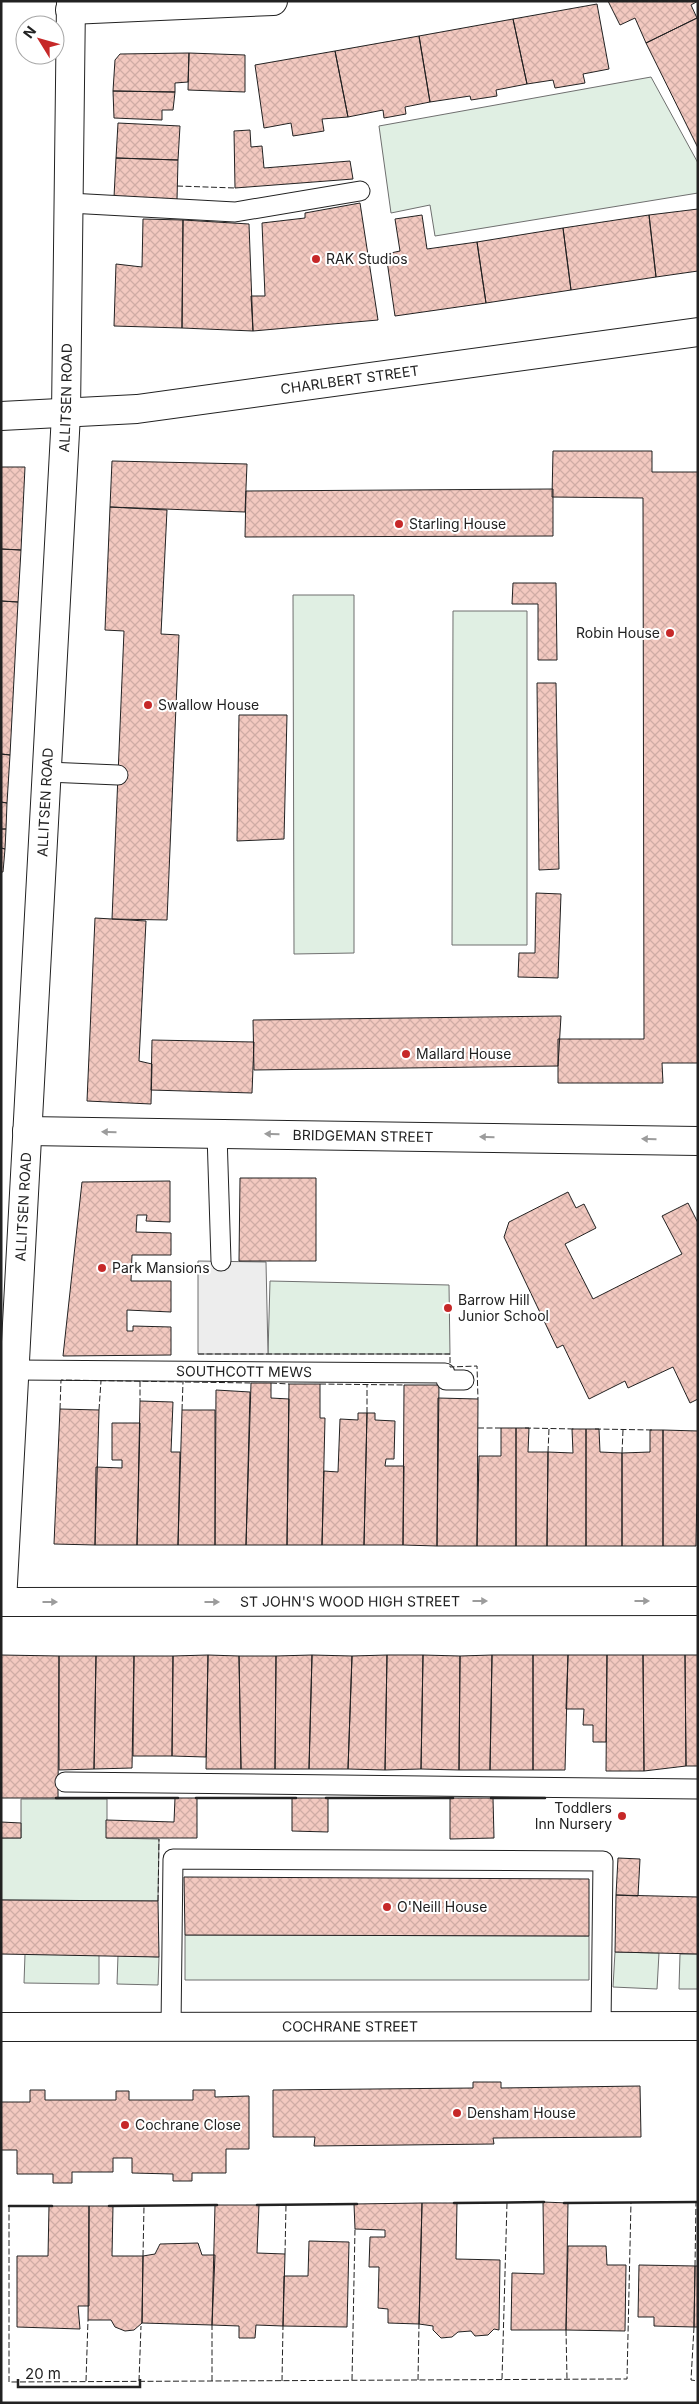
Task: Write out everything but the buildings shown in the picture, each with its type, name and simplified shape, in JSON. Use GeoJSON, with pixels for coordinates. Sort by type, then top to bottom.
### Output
{"type":"FeatureCollection","features":[{"type":"Feature","properties":{"kind":"street"},"geometry":{"type":"LineString","coordinates":[[70,6],[273,1]]}},
{"type":"Feature","properties":{"kind":"street","name":"ALLITSEN ROAD"},"geometry":{"type":"LineString","coordinates":[[2,1602],[66,414],[70,6]]}},
{"type":"Feature","properties":{"kind":"street","name":"CHARLBERT STREET"},"geometry":{"type":"LineString","coordinates":[[1,416],[137,409],[698,332]]}},
{"type":"Feature","properties":{"kind":"street","name":"BRIDGEMAN STREET"},"geometry":{"type":"LineString","coordinates":[[28,1131],[698,1141]]}},
{"type":"Feature","properties":{"kind":"street","name":"ST JOHN'S WOOD HIGH STREET"},"geometry":{"type":"LineString","coordinates":[[2,1602],[698,1601]]}},
{"type":"Feature","properties":{"kind":"street","name":"COCHRANE STREET"},"geometry":{"type":"LineString","coordinates":[[1,2027],[698,2026]]}},
{"type":"Feature","properties":{"kind":"lane"},"geometry":{"type":"LineString","coordinates":[[69,203],[235,212],[360,190]]}},
{"type":"Feature","properties":{"kind":"lane"},"geometry":{"type":"LineString","coordinates":[[47,772],[118,775]]}},
{"type":"Feature","properties":{"kind":"lane"},"geometry":{"type":"LineString","coordinates":[[217,1134],[221,1261]]}},
{"type":"Feature","properties":{"kind":"lane","name":"SOUTHCOTT MEWS"},"geometry":{"type":"LineString","coordinates":[[16,1370],[445,1373],[446,1380],[464,1380]]}},
{"type":"Feature","properties":{"kind":"lane"},"geometry":{"type":"LineString","coordinates":[[65,1782],[698,1789]]}},
{"type":"Feature","properties":{"kind":"lane"},"geometry":{"type":"LineString","coordinates":[[171,2027],[173,1859],[603,1861],[601,2026]]}},
{"type":"Feature","properties":{"kind":"green space"},"geometry":{"type":"Polygon","coordinates":[[[651,77],[698,163],[698,193],[435,236],[430,205],[391,213],[379,126],[651,77]]]}},
{"type":"Feature","properties":{"kind":"green space"},"geometry":{"type":"Polygon","coordinates":[[[293,595],[354,595],[354,953],[294,954],[293,595]]]}},
{"type":"Feature","properties":{"kind":"green space"},"geometry":{"type":"Polygon","coordinates":[[[453,611],[527,611],[527,945],[452,945],[453,611]]]}},
{"type":"Feature","properties":{"kind":"green space"},"geometry":{"type":"Polygon","coordinates":[[[270,1281],[449,1285],[450,1354],[268,1354],[270,1281]]]}},
{"type":"Feature","properties":{"kind":"green space"},"geometry":{"type":"Polygon","coordinates":[[[21,1799],[107,1799],[107,1838],[159,1839],[158,1901],[1,1900],[1,1838],[21,1838],[21,1799]]]}},
{"type":"Feature","properties":{"kind":"green space"},"geometry":{"type":"Polygon","coordinates":[[[185,1935],[589,1936],[589,1980],[185,1980],[185,1935]]]}},
{"type":"Feature","properties":{"kind":"green space"},"geometry":{"type":"Polygon","coordinates":[[[615,1952],[659,1953],[657,1989],[613,1987],[615,1952]]]}},
{"type":"Feature","properties":{"kind":"green space"},"geometry":{"type":"Polygon","coordinates":[[[25,1954],[99,1955],[99,1984],[24,1983],[25,1954]]]}},
{"type":"Feature","properties":{"kind":"green space"},"geometry":{"type":"Polygon","coordinates":[[[680,1954],[698,1954],[698,1989],[679,1989],[680,1954]]]}},
{"type":"Feature","properties":{"kind":"green space"},"geometry":{"type":"Polygon","coordinates":[[[118,1955],[159,1957],[158,1985],[117,1984],[118,1955]]]}},
{"type":"Feature","properties":{"kind":"shaded area"},"geometry":{"type":"Polygon","coordinates":[[[198,1261],[266,1262],[268,1354],[198,1354],[198,1261]]]}},
{"type":"Feature","properties":{"kind":"fence"},"geometry":{"type":"LineString","coordinates":[[177,186],[235,188]]}},
{"type":"Feature","properties":{"kind":"fence"},"geometry":{"type":"LineString","coordinates":[[198,1354],[450,1354],[450,1367],[477,1366],[478,1399]]}},
{"type":"Feature","properties":{"kind":"fence"},"geometry":{"type":"LineString","coordinates":[[60,1409],[61,1380],[251,1383]]}},
{"type":"Feature","properties":{"kind":"fence"},"geometry":{"type":"LineString","coordinates":[[99,1410],[101,1381]]}},
{"type":"Feature","properties":{"kind":"fence"},"geometry":{"type":"LineString","coordinates":[[140,1381],[140,1401]]}},
{"type":"Feature","properties":{"kind":"fence"},"geometry":{"type":"LineString","coordinates":[[182,1410],[183,1382]]}},
{"type":"Feature","properties":{"kind":"fence"},"geometry":{"type":"LineString","coordinates":[[271,1383],[289,1384]]}},
{"type":"Feature","properties":{"kind":"fence"},"geometry":{"type":"LineString","coordinates":[[320,1384],[404,1385]]}},
{"type":"Feature","properties":{"kind":"fence"},"geometry":{"type":"LineString","coordinates":[[367,1385],[367,1413]]}},
{"type":"Feature","properties":{"kind":"fence"},"geometry":{"type":"LineString","coordinates":[[478,1428],[503,1428]]}},
{"type":"Feature","properties":{"kind":"fence"},"geometry":{"type":"LineString","coordinates":[[525,1428],[575,1429]]}},
{"type":"Feature","properties":{"kind":"fence"},"geometry":{"type":"LineString","coordinates":[[548,1452],[549,1429]]}},
{"type":"Feature","properties":{"kind":"fence"},"geometry":{"type":"LineString","coordinates":[[595,1429],[653,1430]]}},
{"type":"Feature","properties":{"kind":"fence"},"geometry":{"type":"LineString","coordinates":[[622,1453],[623,1430]]}},
{"type":"Feature","properties":{"kind":"fence"},"geometry":{"type":"LineString","coordinates":[[158,1901],[159,1839]]}},
{"type":"Feature","properties":{"kind":"fence"},"geometry":{"type":"LineString","coordinates":[[9,2206],[9,2382],[627,2379],[631,2202]]}},
{"type":"Feature","properties":{"kind":"fence"},"geometry":{"type":"LineString","coordinates":[[695,2266],[696,2202]]}},
{"type":"Feature","properties":{"kind":"fence"},"geometry":{"type":"LineString","coordinates":[[502,2379],[507,2203]]}},
{"type":"Feature","properties":{"kind":"fence"},"geometry":{"type":"LineString","coordinates":[[285,2254],[286,2205]]}},
{"type":"Feature","properties":{"kind":"fence"},"geometry":{"type":"LineString","coordinates":[[143,2256],[144,2206]]}},
{"type":"Feature","properties":{"kind":"fence"},"geometry":{"type":"LineString","coordinates":[[352,2380],[355,2229]]}},
{"type":"Feature","properties":{"kind":"fence"},"geometry":{"type":"LineString","coordinates":[[86,2381],[88,2320]]}},
{"type":"Feature","properties":{"kind":"fence"},"geometry":{"type":"LineString","coordinates":[[418,2380],[419,2324]]}},
{"type":"Feature","properties":{"kind":"fence"},"geometry":{"type":"LineString","coordinates":[[212,2325],[212,2381]]}},
{"type":"Feature","properties":{"kind":"fence"},"geometry":{"type":"LineString","coordinates":[[139,2381],[141,2326]]}},
{"type":"Feature","properties":{"kind":"fence"},"geometry":{"type":"LineString","coordinates":[[282,2381],[283,2326]]}},
{"type":"Feature","properties":{"kind":"fence"},"geometry":{"type":"LineString","coordinates":[[694,2327],[691,2380],[698,2381]]}},
{"type":"Feature","properties":{"kind":"fence"},"geometry":{"type":"LineString","coordinates":[[566,2330],[567,2379]]}},
{"type":"Feature","properties":{"kind":"wall"},"geometry":{"type":"LineString","coordinates":[[56,1798],[178,1798]]}},
{"type":"Feature","properties":{"kind":"wall"},"geometry":{"type":"LineString","coordinates":[[196,1798],[296,1798]]}},
{"type":"Feature","properties":{"kind":"wall"},"geometry":{"type":"LineString","coordinates":[[326,1798],[453,1798]]}},
{"type":"Feature","properties":{"kind":"wall"},"geometry":{"type":"LineString","coordinates":[[491,1798],[545,1798]]}},
{"type":"Feature","properties":{"kind":"wall"},"geometry":{"type":"LineString","coordinates":[[454,2203],[544,2202]]}},
{"type":"Feature","properties":{"kind":"wall"},"geometry":{"type":"LineString","coordinates":[[564,2203],[698,2202]]}},
{"type":"Feature","properties":{"kind":"wall"},"geometry":{"type":"LineString","coordinates":[[257,2205],[357,2204]]}},
{"type":"Feature","properties":{"kind":"wall"},"geometry":{"type":"LineString","coordinates":[[109,2206],[217,2205]]}},
{"type":"Feature","properties":{"kind":"wall"},"geometry":{"type":"LineString","coordinates":[[9,2206],[52,2206]]}},
{"type":"Feature","properties":{"kind":"place","name":"RAK Studios"},"geometry":{"type":"Point","coordinates":[316,259]}},
{"type":"Feature","properties":{"kind":"place","name":"Starling House"},"geometry":{"type":"Point","coordinates":[399,524]}},
{"type":"Feature","properties":{"kind":"place","name":"Robin House"},"geometry":{"type":"Point","coordinates":[670,633]}},
{"type":"Feature","properties":{"kind":"place","name":"Swallow House"},"geometry":{"type":"Point","coordinates":[148,705]}},
{"type":"Feature","properties":{"kind":"place","name":"Mallard House"},"geometry":{"type":"Point","coordinates":[406,1054]}},
{"type":"Feature","properties":{"kind":"place","name":"Park Mansions"},"geometry":{"type":"Point","coordinates":[102,1268]}},
{"type":"Feature","properties":{"kind":"place","name":"Barrow Hill Junior School"},"geometry":{"type":"Point","coordinates":[448,1308]}},
{"type":"Feature","properties":{"kind":"place","name":"Toddlers Inn Nursery"},"geometry":{"type":"Point","coordinates":[622,1816]}},
{"type":"Feature","properties":{"kind":"place","name":"O'Neill House"},"geometry":{"type":"Point","coordinates":[387,1907]}},
{"type":"Feature","properties":{"kind":"place","name":"Densham House"},"geometry":{"type":"Point","coordinates":[457,2113]}},
{"type":"Feature","properties":{"kind":"place","name":"Cochrane Close"},"geometry":{"type":"Point","coordinates":[125,2125]}}]}
